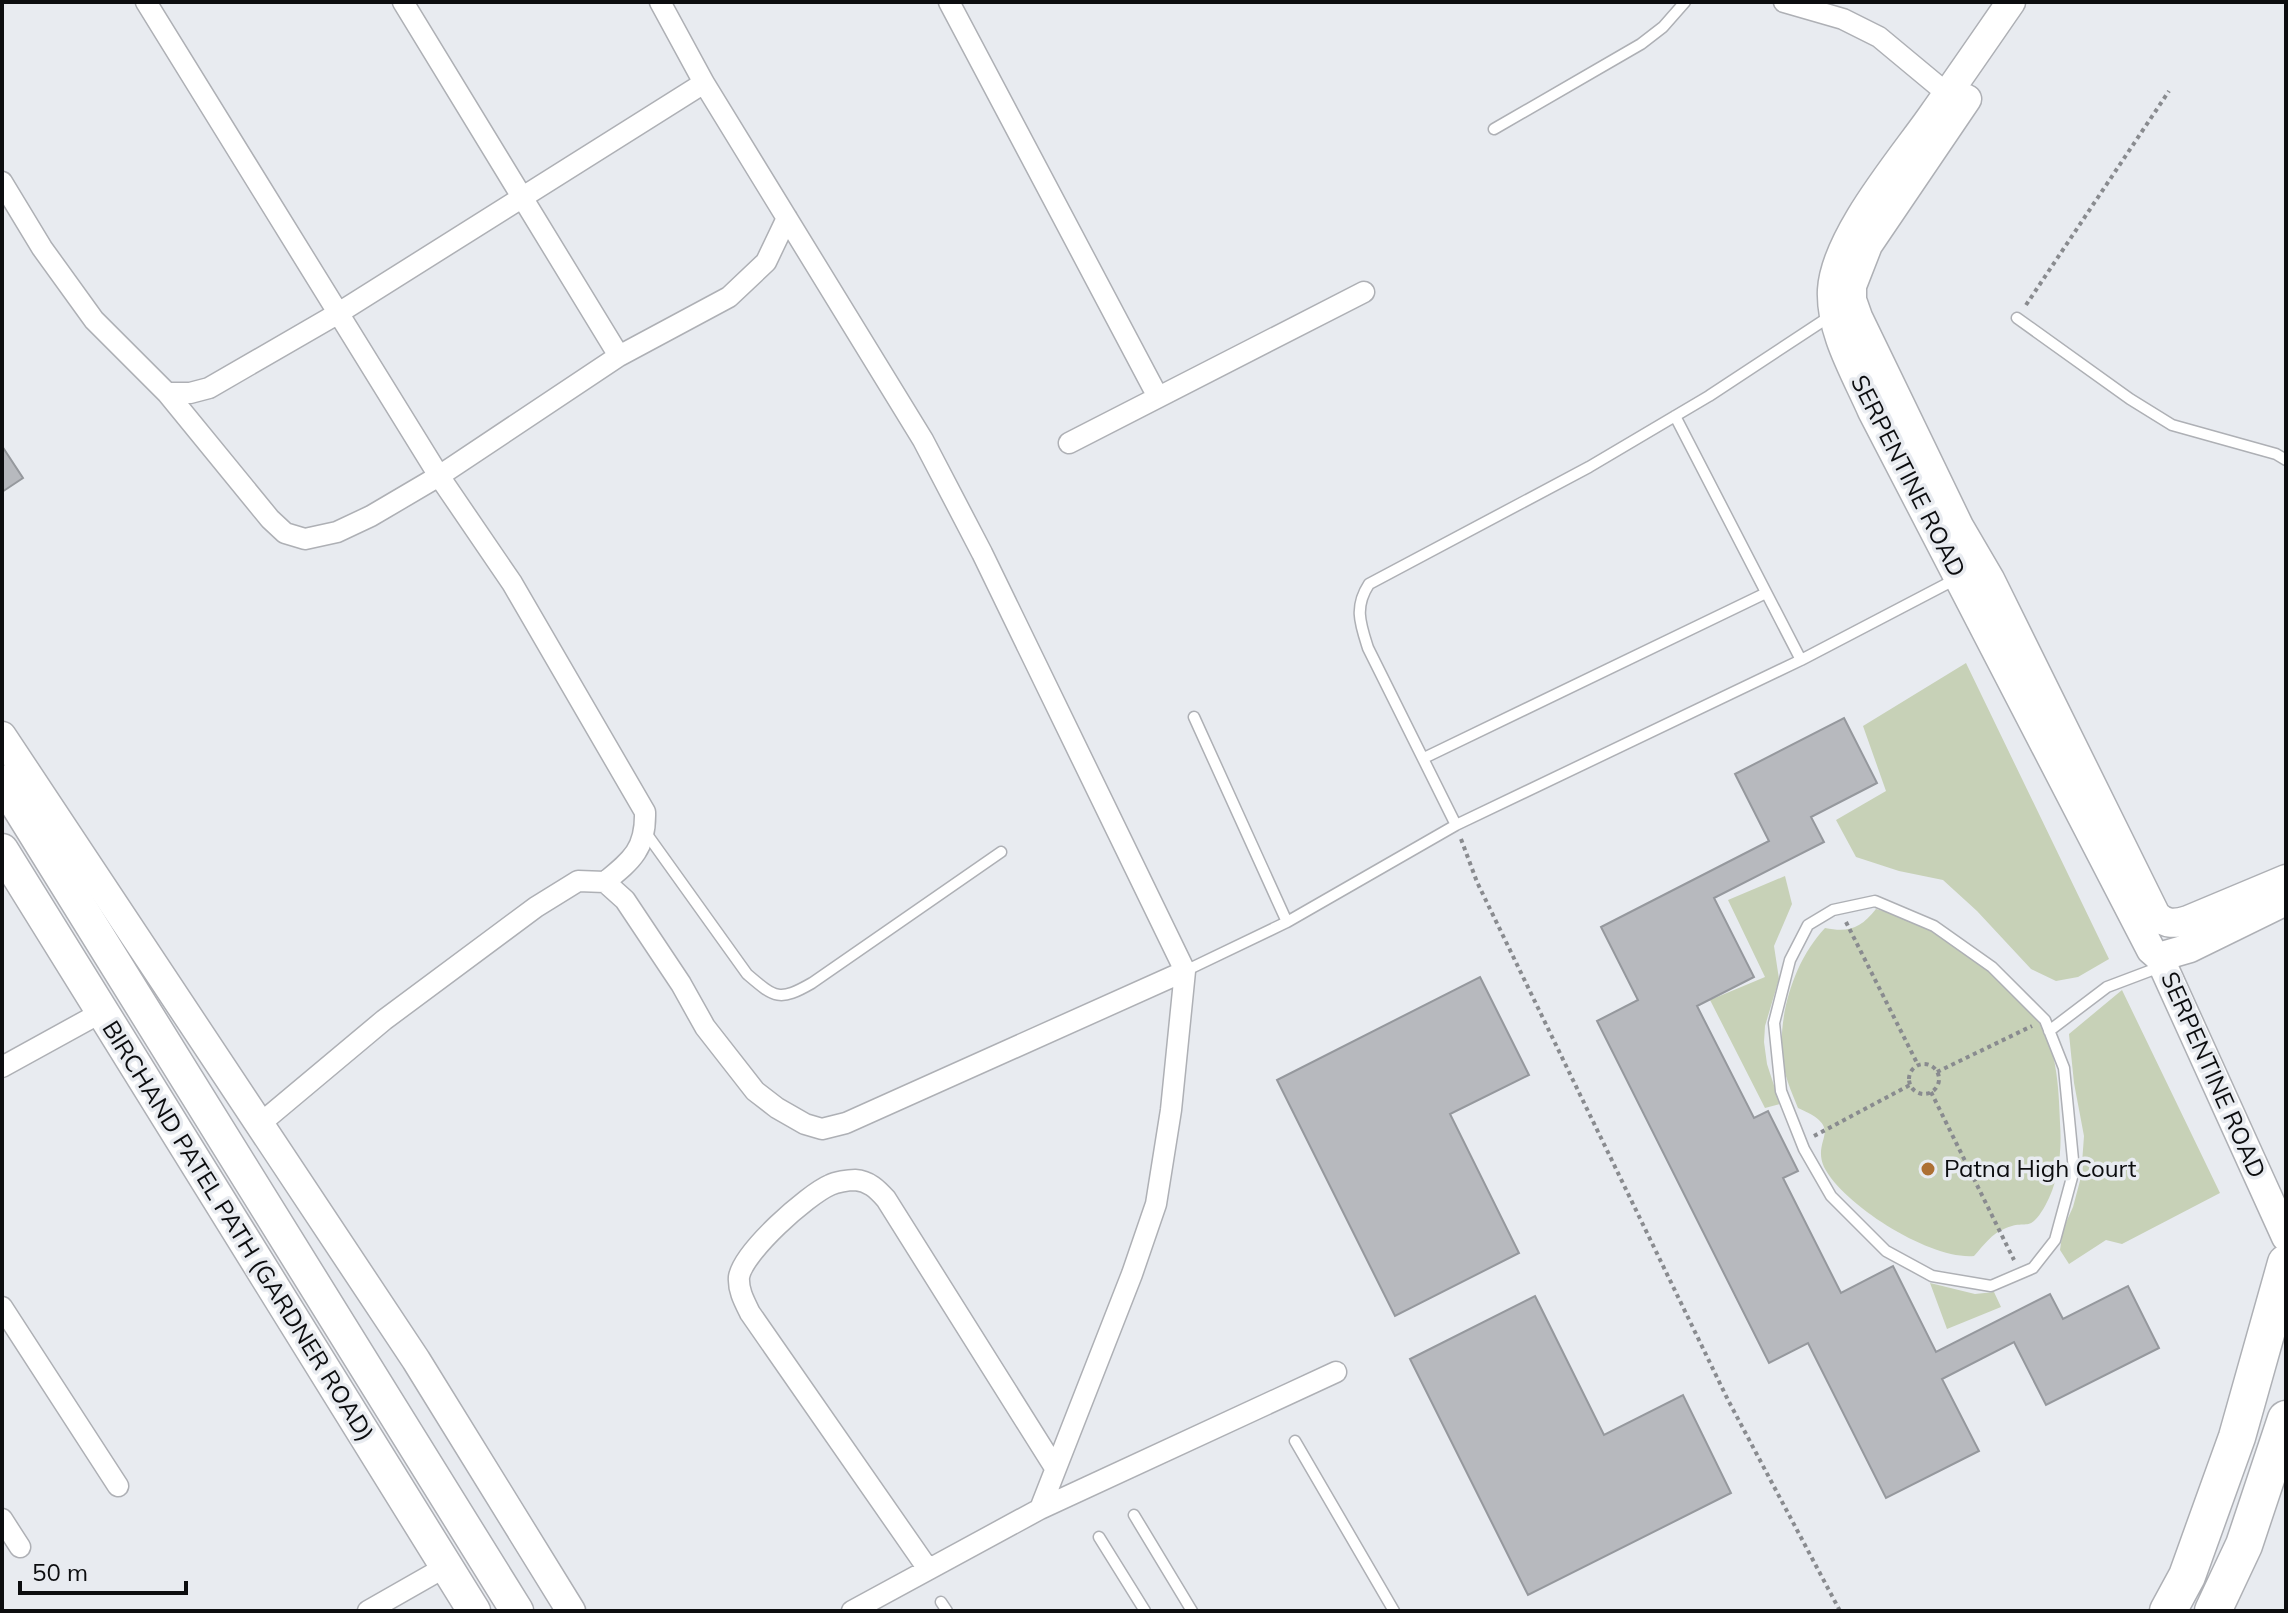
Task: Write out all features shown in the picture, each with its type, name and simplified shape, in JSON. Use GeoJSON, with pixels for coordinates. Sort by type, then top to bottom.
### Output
{"type":"FeatureCollection","features":[{"type":"Feature","properties":{"kind":"highway"},"geometry":{"type":"LineString","coordinates":[[2168,1611],[2187,1576],[2237,1437],[2286,1263]]}},
{"type":"Feature","properties":{"kind":"highway"},"geometry":{"type":"LineString","coordinates":[[2213,1611],[2281,1456],[2286,1419]]}},
{"type":"Feature","properties":{"kind":"main road","name":"BIRCHAND PATEL PATH (GARDNER ROAD)"},"geometry":{"type":"LineString","coordinates":[[2,781],[517,1611]]}},
{"type":"Feature","properties":{"kind":"main road","name":"BIRCHAND PATEL PATH (GARDNER ROAD)"},"geometry":{"type":"LineString","coordinates":[[2,850],[474,1611]]}},
{"type":"Feature","properties":{"kind":"street"},"geometry":{"type":"LineString","coordinates":[[146,2],[337,314],[439,476],[504,571],[645,812],[646,833],[632,859],[605,882]]}},
{"type":"Feature","properties":{"kind":"street"},"geometry":{"type":"LineString","coordinates":[[403,2],[619,356]]}},
{"type":"Feature","properties":{"kind":"street"},"geometry":{"type":"LineString","coordinates":[[660,2],[704,83],[923,440],[982,553],[1185,971],[1171,1110],[1156,1204],[1132,1274],[1040,1509]]}},
{"type":"Feature","properties":{"kind":"street"},"geometry":{"type":"LineString","coordinates":[[949,2],[1158,397]]}},
{"type":"Feature","properties":{"kind":"street"},"geometry":{"type":"LineString","coordinates":[[1784,2],[1843,19],[1879,37],[1955,100],[2033,2]]}},
{"type":"Feature","properties":{"kind":"street","name":"SERPENTINE ROAD"},"geometry":{"type":"LineString","coordinates":[[2011,2],[1955,100],[1876,195],[1846,243],[1835,270],[1843,284],[1835,313],[1842,342],[1872,411],[1971,570],[2151,950],[2161,961],[2286,1237]]}},
{"type":"Feature","properties":{"kind":"street"},"geometry":{"type":"LineString","coordinates":[[167,393],[190,393],[209,388],[337,314],[704,83]]}},
{"type":"Feature","properties":{"kind":"street"},"geometry":{"type":"LineString","coordinates":[[2,182],[42,248],[94,320],[167,393],[270,519],[285,533],[305,539],[337,532],[439,476],[619,356],[729,297],[766,262],[787,218]]}},
{"type":"Feature","properties":{"kind":"street"},"geometry":{"type":"LineString","coordinates":[[1843,284],[1959,526],[1971,570],[2156,915],[2163,922],[2176,924],[2286,879]]}},
{"type":"Feature","properties":{"kind":"street"},"geometry":{"type":"LineString","coordinates":[[1069,443],[1364,292]]}},
{"type":"Feature","properties":{"kind":"street"},"geometry":{"type":"LineString","coordinates":[[2,736],[416,1360],[571,1611]]}},
{"type":"Feature","properties":{"kind":"street"},"geometry":{"type":"LineString","coordinates":[[228,1145],[261,1123],[384,1020],[536,907],[578,881],[605,882],[625,900],[640,919],[705,1027],[755,1091],[805,1124],[822,1129],[846,1123],[1185,971]]}},
{"type":"Feature","properties":{"kind":"street","name":"SERPENTINE ROAD"},"geometry":{"type":"LineString","coordinates":[[2161,961],[2286,901]]}},
{"type":"Feature","properties":{"kind":"street"},"geometry":{"type":"LineString","coordinates":[[2,1067],[102,1012]]}},
{"type":"Feature","properties":{"kind":"street"},"geometry":{"type":"LineString","coordinates":[[928,1569],[750,1313],[741,1294],[739,1277],[758,1244],[813,1196],[831,1184],[855,1180],[873,1185],[1055,1468]]}},
{"type":"Feature","properties":{"kind":"street"},"geometry":{"type":"LineString","coordinates":[[2,1307],[118,1486]]}},
{"type":"Feature","properties":{"kind":"street"},"geometry":{"type":"LineString","coordinates":[[852,1611],[1040,1509],[1336,1372]]}},
{"type":"Feature","properties":{"kind":"street"},"geometry":{"type":"LineString","coordinates":[[2,1519],[20,1547]]}},
{"type":"Feature","properties":{"kind":"street"},"geometry":{"type":"LineString","coordinates":[[368,1611],[447,1566]]}},
{"type":"Feature","properties":{"kind":"lane"},"geometry":{"type":"LineString","coordinates":[[1494,129],[1641,44],[1663,27],[1685,2]]}},
{"type":"Feature","properties":{"kind":"lane"},"geometry":{"type":"LineString","coordinates":[[1456,825],[1368,648],[1358,617],[1360,598],[1369,584],[1552,488],[1675,416],[1835,313]]}},
{"type":"Feature","properties":{"kind":"lane"},"geometry":{"type":"LineString","coordinates":[[2017,318],[2130,399],[2172,425],[2276,454],[2286,460]]}},
{"type":"Feature","properties":{"kind":"lane"},"geometry":{"type":"LineString","coordinates":[[1675,416],[1801,660]]}},
{"type":"Feature","properties":{"kind":"lane"},"geometry":{"type":"LineString","coordinates":[[1185,971],[1287,922],[1456,825],[1801,660],[1971,570]]}},
{"type":"Feature","properties":{"kind":"lane"},"geometry":{"type":"LineString","coordinates":[[1424,758],[1766,593]]}},
{"type":"Feature","properties":{"kind":"lane"},"geometry":{"type":"LineString","coordinates":[[1194,717],[1287,922]]}},
{"type":"Feature","properties":{"kind":"lane"},"geometry":{"type":"LineString","coordinates":[[646,833],[747,974],[766,990],[781,997],[812,983],[1001,852]]}},
{"type":"Feature","properties":{"kind":"lane"},"geometry":{"type":"LineString","coordinates":[[1875,901],[1934,926],[1992,967],[2045,1020],[2064,1068],[2074,1170],[2055,1240],[2033,1268],[1991,1286],[1932,1276],[1886,1251],[1831,1196],[1801,1142],[1781,1091],[1774,1023],[1790,960],[1808,925],[1839,909],[1875,901]]}},
{"type":"Feature","properties":{"kind":"lane"},"geometry":{"type":"LineString","coordinates":[[2049,1031],[2107,987],[2161,961]]}},
{"type":"Feature","properties":{"kind":"lane"},"geometry":{"type":"LineString","coordinates":[[1295,1441],[1394,1611]]}},
{"type":"Feature","properties":{"kind":"lane"},"geometry":{"type":"LineString","coordinates":[[1134,1515],[1192,1611]]}},
{"type":"Feature","properties":{"kind":"lane"},"geometry":{"type":"LineString","coordinates":[[1099,1537],[1145,1611]]}},
{"type":"Feature","properties":{"kind":"path"},"geometry":{"type":"LineString","coordinates":[[2017,318],[2169,91]]}},
{"type":"Feature","properties":{"kind":"path"},"geometry":{"type":"LineString","coordinates":[[1456,825],[1477,882],[1728,1400],[1840,1611]]}},
{"type":"Feature","properties":{"kind":"path"},"geometry":{"type":"LineString","coordinates":[[1839,909],[1918,1065]]}},
{"type":"Feature","properties":{"kind":"path"},"geometry":{"type":"LineString","coordinates":[[1937,1072],[2045,1020]]}},
{"type":"Feature","properties":{"kind":"path"},"geometry":{"type":"LineString","coordinates":[[1918,1065],[1929,1065],[1937,1072],[1938,1083],[1931,1092],[1917,1093],[1910,1085],[1909,1075],[1918,1065]]}},
{"type":"Feature","properties":{"kind":"path"},"geometry":{"type":"LineString","coordinates":[[1801,1142],[1910,1085]]}},
{"type":"Feature","properties":{"kind":"path"},"geometry":{"type":"LineString","coordinates":[[1931,1092],[2021,1273]]}},
{"type":"Feature","properties":{"kind":"green space"},"geometry":{"type":"Polygon","coordinates":[[[1966,663],[2109,959],[2078,977],[2056,981],[2031,969],[1943,880],[1899,871],[1856,857],[1836,820],[1886,791],[1863,726],[1966,663]]]}},
{"type":"Feature","properties":{"kind":"green space"},"geometry":{"type":"Polygon","coordinates":[[[1785,876],[1792,904],[1774,946],[1779,979],[1765,1026],[1764,1042],[1767,1064],[1780,1104],[1765,1108],[1710,1000],[1765,977],[1728,900],[1785,876]]]}},
{"type":"Feature","properties":{"kind":"green space"},"geometry":{"type":"Polygon","coordinates":[[[1876,909],[1925,925],[1970,954],[2019,996],[2043,1028],[2050,1044],[2058,1084],[2061,1133],[2054,1187],[2035,1220],[2001,1230],[1974,1256],[1956,1255],[1913,1240],[1890,1228],[1850,1198],[1824,1167],[1821,1148],[1824,1128],[1821,1122],[1798,1108],[1786,1075],[1782,1054],[1783,1021],[1791,987],[1805,955],[1825,928],[1854,928],[1876,909]]]}},
{"type":"Feature","properties":{"kind":"green space"},"geometry":{"type":"Polygon","coordinates":[[[2122,990],[2220,1193],[2122,1244],[2106,1240],[2069,1264],[2060,1250],[2063,1229],[2081,1177],[2084,1136],[2069,1034],[2122,990]]]}},
{"type":"Feature","properties":{"kind":"green space"},"geometry":{"type":"Polygon","coordinates":[[[1930,1283],[1975,1294],[1994,1292],[2001,1307],[1947,1329],[1930,1283]]]}},
{"type":"Feature","properties":{"kind":"building"},"geometry":{"type":"Polygon","coordinates":[[[2,446],[23,478],[2,492],[2,446]]]}},
{"type":"Feature","properties":{"kind":"building"},"geometry":{"type":"Polygon","coordinates":[[[1844,718],[1877,783],[1811,817],[1824,842],[1714,898],[1754,977],[1697,1006],[1754,1118],[1768,1111],[1798,1171],[1783,1178],[1841,1293],[1893,1266],[1936,1352],[2050,1294],[2063,1319],[2128,1286],[2159,1348],[2046,1405],[2014,1342],[1942,1379],[1979,1451],[1886,1498],[1808,1343],[1769,1363],[1597,1021],[1638,1000],[1601,927],[1769,841],[1735,774],[1844,718]]]}},
{"type":"Feature","properties":{"kind":"building"},"geometry":{"type":"Polygon","coordinates":[[[1480,977],[1529,1075],[1450,1114],[1519,1253],[1395,1316],[1277,1080],[1480,977]]]}},
{"type":"Feature","properties":{"kind":"building"},"geometry":{"type":"Polygon","coordinates":[[[1535,1296],[1604,1435],[1683,1395],[1731,1493],[1528,1595],[1410,1359],[1535,1296]]]}},
{"type":"Feature","properties":{"kind":"place","name":"Patna High Court"},"geometry":{"type":"Point","coordinates":[1928,1169]}}]}
